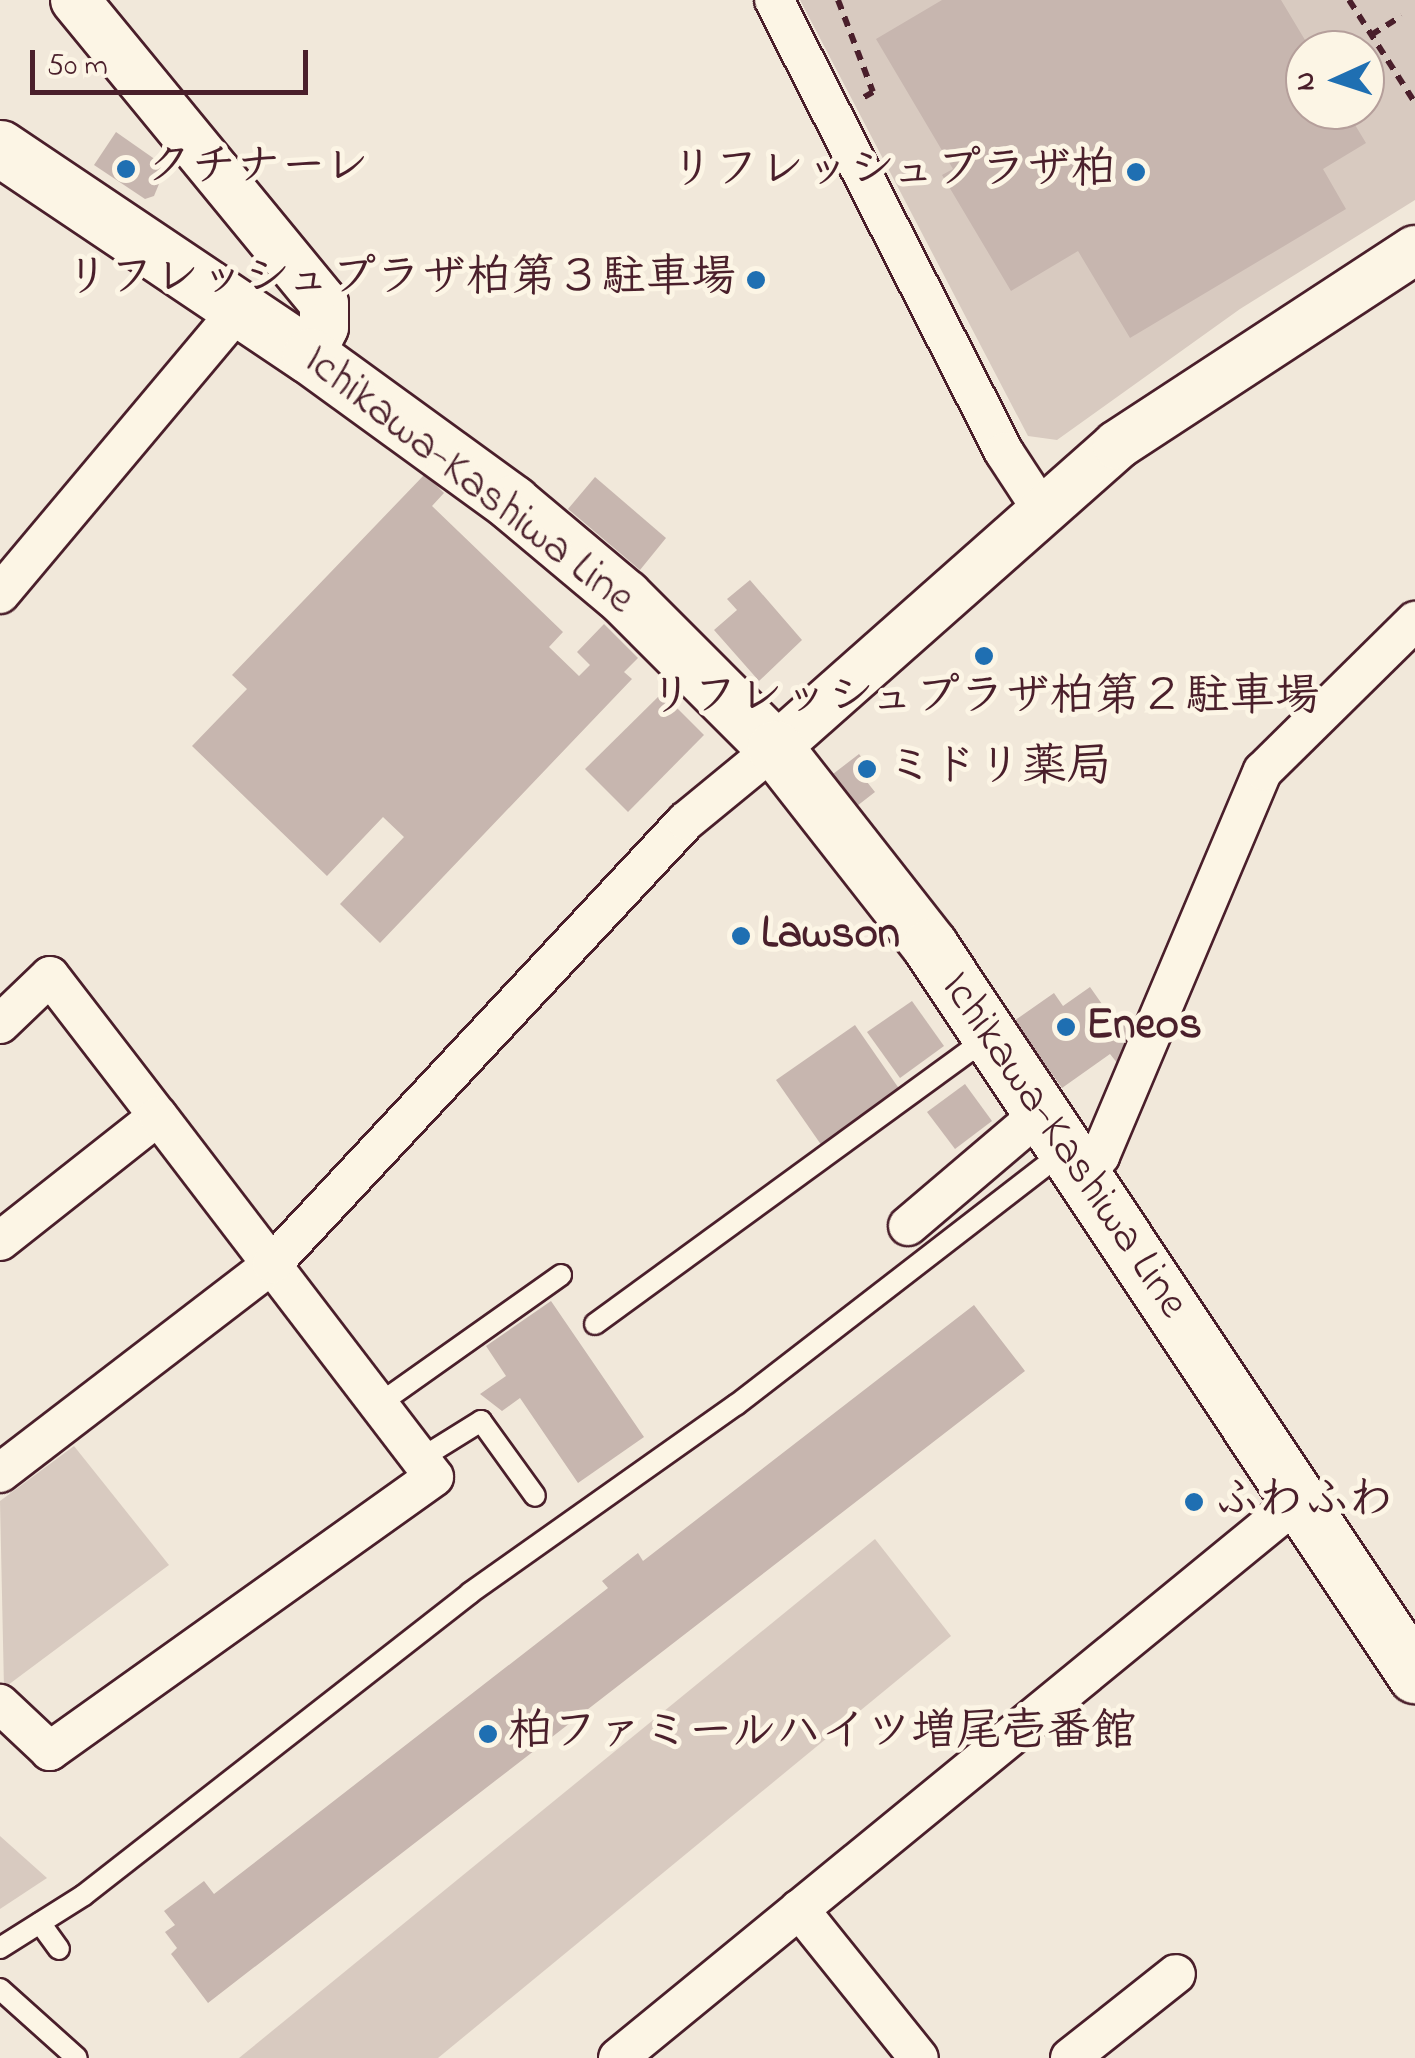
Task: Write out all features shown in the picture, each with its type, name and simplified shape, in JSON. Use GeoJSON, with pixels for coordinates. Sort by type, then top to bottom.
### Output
{"type":"FeatureCollection","features":[{"type":"Feature","properties":{"kind":"main road","name":"Ichikawa-Kashiwa Line"},"geometry":{"type":"LineString","coordinates":[[0,148],[310,356],[512,503],[624,597],[775,748],[990,1036],[1415,1675]]}},
{"type":"Feature","properties":{"kind":"street"},"geometry":{"type":"LineString","coordinates":[[75,0],[324,303],[324,327],[310,356]]}},
{"type":"Feature","properties":{"kind":"street"},"geometry":{"type":"LineString","coordinates":[[774,0],[1004,452],[1040,507]]}},
{"type":"Feature","properties":{"kind":"street"},"geometry":{"type":"LineString","coordinates":[[0,1473],[272,1264],[686,821],[775,748],[1040,507],[1206,384],[1415,250]]}},
{"type":"Feature","properties":{"kind":"street"},"geometry":{"type":"LineString","coordinates":[[0,594],[240,308]]}},
{"type":"Feature","properties":{"kind":"street"},"geometry":{"type":"LineString","coordinates":[[908,1226],[1063,1146],[1100,1156],[1262,772],[1415,621]]}},
{"type":"Feature","properties":{"kind":"street"},"geometry":{"type":"LineString","coordinates":[[0,1024],[50,976],[434,1477],[50,1751],[0,1704]]}},
{"type":"Feature","properties":{"kind":"street"},"geometry":{"type":"LineString","coordinates":[[0,1241],[158,1116]]}},
{"type":"Feature","properties":{"kind":"street"},"geometry":{"type":"LineString","coordinates":[[618,2058],[1298,1500]]}},
{"type":"Feature","properties":{"kind":"street"},"geometry":{"type":"LineString","coordinates":[[799,1908],[918,2058]]}},
{"type":"Feature","properties":{"kind":"street"},"geometry":{"type":"LineString","coordinates":[[1070,2058],[1176,1974]]}},
{"type":"Feature","properties":{"kind":"lane"},"geometry":{"type":"LineString","coordinates":[[596,1324],[990,1036]]}},
{"type":"Feature","properties":{"kind":"lane"},"geometry":{"type":"LineString","coordinates":[[0,1948],[40,1923],[1063,1146]]}},
{"type":"Feature","properties":{"kind":"lane"},"geometry":{"type":"LineString","coordinates":[[379,1404],[562,1275]]}},
{"type":"Feature","properties":{"kind":"lane"},"geometry":{"type":"LineString","coordinates":[[420,1459],[481,1421],[535,1496]]}},
{"type":"Feature","properties":{"kind":"lane"},"geometry":{"type":"LineString","coordinates":[[40,1923],[59,1949]]}},
{"type":"Feature","properties":{"kind":"lane"},"geometry":{"type":"LineString","coordinates":[[0,1989],[77,2058]]}},
{"type":"Feature","properties":{"kind":"path"},"geometry":{"type":"LineString","coordinates":[[838,0],[874,92],[850,106]]}},
{"type":"Feature","properties":{"kind":"path"},"geometry":{"type":"LineString","coordinates":[[1349,0],[1368,30]]}},
{"type":"Feature","properties":{"kind":"path"},"geometry":{"type":"LineString","coordinates":[[1378,30],[1402,16]]}},
{"type":"Feature","properties":{"kind":"path"},"geometry":{"type":"LineString","coordinates":[[1385,56],[1415,103]]}},
{"type":"Feature","properties":{"kind":"shaded area","name":"リフレッシュプラザ柏"},"geometry":{"type":"Polygon","coordinates":[[[800,0],[1415,0],[1415,200],[1240,309],[1057,440],[1028,436],[800,0]]]}},
{"type":"Feature","properties":{"kind":"shaded area"},"geometry":{"type":"Polygon","coordinates":[[[74,1446],[169,1565],[4,1688],[0,1501],[74,1446]]]}},
{"type":"Feature","properties":{"kind":"shaded area"},"geometry":{"type":"Polygon","coordinates":[[[875,1539],[951,1636],[438,2058],[239,2058],[875,1539]]]}},
{"type":"Feature","properties":{"kind":"shaded area"},"geometry":{"type":"Polygon","coordinates":[[[0,1836],[47,1878],[0,1909],[0,1836]]]}},
{"type":"Feature","properties":{"kind":"building","name":"リフレッシュプラザ柏"},"geometry":{"type":"Polygon","coordinates":[[[942,0],[1281,0],[1299,30],[1285,30],[1285,130],[1358,130],[1366,143],[1323,169],[1346,209],[1130,338],[1078,251],[1011,291],[942,175],[953,169],[876,39],[942,0]]]}},
{"type":"Feature","properties":{"kind":"building"},"geometry":{"type":"Polygon","coordinates":[[[116,132],[166,167],[154,196],[145,199],[94,165],[116,132]]]}},
{"type":"Feature","properties":{"kind":"building"},"geometry":{"type":"Polygon","coordinates":[[[425,474],[444,493],[432,506],[563,632],[549,647],[579,676],[590,665],[577,652],[604,624],[638,658],[624,672],[632,679],[380,943],[340,904],[404,837],[383,817],[327,876],[192,746],[247,689],[232,675],[425,474]]]}},
{"type":"Feature","properties":{"kind":"building"},"geometry":{"type":"Polygon","coordinates":[[[595,477],[666,538],[640,570],[568,509],[595,477]]]}},
{"type":"Feature","properties":{"kind":"building"},"geometry":{"type":"Polygon","coordinates":[[[750,580],[802,640],[759,681],[714,630],[737,610],[727,599],[750,580]]]}},
{"type":"Feature","properties":{"kind":"building"},"geometry":{"type":"Polygon","coordinates":[[[662,693],[704,735],[628,812],[585,769],[662,693]]]}},
{"type":"Feature","properties":{"kind":"building"},"geometry":{"type":"Polygon","coordinates":[[[859,754],[876,775],[867,782],[875,792],[857,806],[833,774],[859,754]]]}},
{"type":"Feature","properties":{"kind":"building"},"geometry":{"type":"Polygon","coordinates":[[[1090,987],[1109,1014],[1101,1020],[1111,1035],[1124,1025],[1140,1049],[1118,1064],[1110,1054],[1062,1088],[1014,1021],[1054,993],[1063,1006],[1090,987]]]}},
{"type":"Feature","properties":{"kind":"building"},"geometry":{"type":"Polygon","coordinates":[[[912,1001],[944,1046],[900,1078],[867,1032],[912,1001]]]}},
{"type":"Feature","properties":{"kind":"building"},"geometry":{"type":"Polygon","coordinates":[[[855,1025],[900,1090],[822,1146],[776,1080],[855,1025]]]}},
{"type":"Feature","properties":{"kind":"building"},"geometry":{"type":"Polygon","coordinates":[[[965,1084],[992,1121],[955,1149],[927,1112],[965,1084]]]}},
{"type":"Feature","properties":{"kind":"building"},"geometry":{"type":"Polygon","coordinates":[[[551,1301],[644,1437],[578,1483],[520,1398],[502,1411],[480,1394],[506,1376],[486,1346],[551,1301]]]}},
{"type":"Feature","properties":{"kind":"building","name":"柏ファミールハイツ増尾壱番館"},"geometry":{"type":"Polygon","coordinates":[[[974,1305],[1025,1371],[208,2003],[171,1954],[177,1948],[165,1932],[175,1925],[164,1911],[204,1881],[214,1894],[608,1588],[602,1581],[638,1553],[643,1561],[974,1305]]]}},
{"type":"Feature","properties":{"kind":"place","name":"クチナーレ"},"geometry":{"type":"Point","coordinates":[126,169]}},
{"type":"Feature","properties":{"kind":"place","name":"リフレッシュプラザ柏"},"geometry":{"type":"Point","coordinates":[1136,172]}},
{"type":"Feature","properties":{"kind":"place","name":"リフレッシュプラザ柏第３駐車場"},"geometry":{"type":"Point","coordinates":[756,280]}},
{"type":"Feature","properties":{"kind":"place","name":"リフレッシュプラザ柏第２駐車場"},"geometry":{"type":"Point","coordinates":[984,656]}},
{"type":"Feature","properties":{"kind":"place","name":"ミドリ薬局"},"geometry":{"type":"Point","coordinates":[867,769]}},
{"type":"Feature","properties":{"kind":"place","name":"Lawson"},"geometry":{"type":"Point","coordinates":[741,936]}},
{"type":"Feature","properties":{"kind":"place","name":"Eneos"},"geometry":{"type":"Point","coordinates":[1066,1027]}},
{"type":"Feature","properties":{"kind":"place","name":"ふわふわ"},"geometry":{"type":"Point","coordinates":[1194,1502]}},
{"type":"Feature","properties":{"kind":"place","name":"柏ファミールハイツ増尾壱番館"},"geometry":{"type":"Point","coordinates":[488,1734]}}]}
